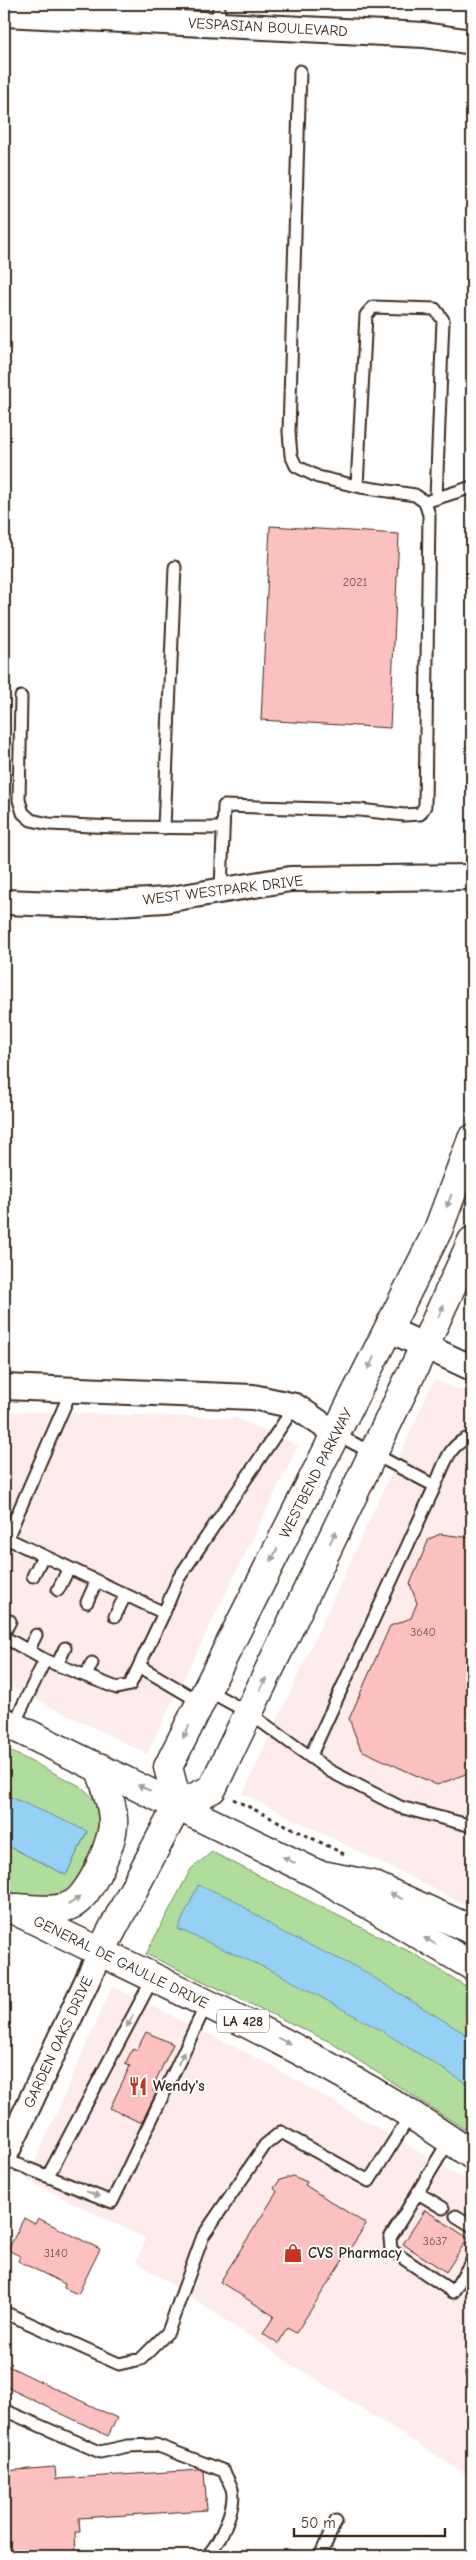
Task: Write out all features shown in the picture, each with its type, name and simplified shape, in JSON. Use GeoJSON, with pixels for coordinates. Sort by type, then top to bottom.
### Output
{"type":"FeatureCollection","features":[{"type":"Feature","properties":{"kind":"street","name":"VESPASIAN BOULEVARD"},"geometry":{"type":"LineString","coordinates":[[4,14],[86,11],[218,14],[424,35],[472,42]]}},
{"type":"Feature","properties":{"kind":"street","name":"WEST WESTPARK DRIVE"},"geometry":{"type":"LineString","coordinates":[[4,902],[85,904],[165,900],[290,879],[472,877]]}},
{"type":"Feature","properties":{"kind":"street","name":"WESTBEND PARKWAY"},"geometry":{"type":"LineString","coordinates":[[178,1805],[168,1767],[438,1230],[472,1139]]}},
{"type":"Feature","properties":{"kind":"street"},"geometry":{"type":"LineString","coordinates":[[100,1953],[178,1805],[212,1789],[424,1347],[472,1242]]}},
{"type":"Feature","properties":{"kind":"street"},"geometry":{"type":"LineString","coordinates":[[388,1329],[472,1368]]}},
{"type":"Feature","properties":{"kind":"street"},"geometry":{"type":"LineString","coordinates":[[4,1387],[252,1397],[295,1406],[336,1434]]}},
{"type":"Feature","properties":{"kind":"street"},"geometry":{"type":"LineString","coordinates":[[8,1724],[317,1874],[472,1966]]}},
{"type":"Feature","properties":{"kind":"street"},"geometry":{"type":"LineString","coordinates":[[7,1907],[52,1910],[74,1904],[90,1888],[111,1836],[114,1821],[99,1767]]}},
{"type":"Feature","properties":{"kind":"street"},"geometry":{"type":"LineString","coordinates":[[317,1874],[372,1885],[472,1930]]}},
{"type":"Feature","properties":{"kind":"street","name":"GENERAL DE GAULLE DRIVE"},"geometry":{"type":"LineString","coordinates":[[7,1907],[207,2003],[330,2065],[411,2114],[472,2155]]}},
{"type":"Feature","properties":{"kind":"street","name":"GARDEN OAKS DRIVE"},"geometry":{"type":"LineString","coordinates":[[4,2158],[100,1953]]}},
{"type":"Feature","properties":{"kind":"lane"},"geometry":{"type":"LineString","coordinates":[[300,71],[288,432],[291,454],[296,466],[318,477],[357,486],[415,495],[430,500],[472,487]]}},
{"type":"Feature","properties":{"kind":"lane"},"geometry":{"type":"LineString","coordinates":[[221,890],[224,806],[360,810],[404,815],[420,814],[425,806],[429,515],[442,320],[435,309],[373,307],[366,315],[357,486]]}},
{"type":"Feature","properties":{"kind":"lane"},"geometry":{"type":"LineString","coordinates":[[164,828],[175,568]]}},
{"type":"Feature","properties":{"kind":"lane"},"geometry":{"type":"LineString","coordinates":[[21,697],[19,800],[23,813],[31,820],[49,824],[222,828]]}},
{"type":"Feature","properties":{"kind":"lane"},"geometry":{"type":"LineString","coordinates":[[71,1390],[5,1540],[164,1613]]}},
{"type":"Feature","properties":{"kind":"lane"},"geometry":{"type":"LineString","coordinates":[[4,1638],[45,1660],[117,1688],[130,1685],[178,1579],[295,1406]]}},
{"type":"Feature","properties":{"kind":"lane"},"geometry":{"type":"LineString","coordinates":[[336,1434],[436,1486]]}},
{"type":"Feature","properties":{"kind":"lane"},"geometry":{"type":"LineString","coordinates":[[310,1757],[452,1449],[462,1439],[472,1437]]}},
{"type":"Feature","properties":{"kind":"lane"},"geometry":{"type":"LineString","coordinates":[[33,1576],[43,1556]]}},
{"type":"Feature","properties":{"kind":"lane"},"geometry":{"type":"LineString","coordinates":[[58,1590],[69,1568]]}},
{"type":"Feature","properties":{"kind":"lane"},"geometry":{"type":"LineString","coordinates":[[86,1602],[96,1582]]}},
{"type":"Feature","properties":{"kind":"lane"},"geometry":{"type":"LineString","coordinates":[[115,1616],[125,1596]]}},
{"type":"Feature","properties":{"kind":"lane"},"geometry":{"type":"LineString","coordinates":[[4,1634],[10,1622]]}},
{"type":"Feature","properties":{"kind":"lane"},"geometry":{"type":"LineString","coordinates":[[28,1651],[36,1634]]}},
{"type":"Feature","properties":{"kind":"lane"},"geometry":{"type":"LineString","coordinates":[[57,1665],[64,1648]]}},
{"type":"Feature","properties":{"kind":"lane"},"geometry":{"type":"LineString","coordinates":[[8,1724],[45,1660]]}},
{"type":"Feature","properties":{"kind":"lane"},"geometry":{"type":"LineString","coordinates":[[86,1676],[92,1663]]}},
{"type":"Feature","properties":{"kind":"lane"},"geometry":{"type":"LineString","coordinates":[[139,1666],[204,1696],[249,1713],[330,1771],[400,1807],[472,1826]]}},
{"type":"Feature","properties":{"kind":"lane"},"geometry":{"type":"LineString","coordinates":[[48,2176],[153,1978]]}},
{"type":"Feature","properties":{"kind":"lane"},"geometry":{"type":"LineString","coordinates":[[4,2158],[112,2202],[207,2003]]}},
{"type":"Feature","properties":{"kind":"lane"},"geometry":{"type":"LineString","coordinates":[[4,2312],[119,2364],[141,2359],[168,2332],[203,2236],[264,2145],[282,2132],[369,2181],[411,2114]]}},
{"type":"Feature","properties":{"kind":"lane"},"geometry":{"type":"LineString","coordinates":[[450,2139],[390,2238],[391,2250],[453,2292],[472,2261]]}},
{"type":"Feature","properties":{"kind":"lane"},"geometry":{"type":"LineString","coordinates":[[418,2193],[442,2208]]}},
{"type":"Feature","properties":{"kind":"lane"},"geometry":{"type":"LineString","coordinates":[[456,2216],[472,2226]]}},
{"type":"Feature","properties":{"kind":"lane"},"geometry":{"type":"LineString","coordinates":[[4,2410],[100,2452],[128,2446],[156,2445],[224,2471],[232,2489],[233,2506],[214,2549],[207,2556]]}},
{"type":"Feature","properties":{"kind":"lane"},"geometry":{"type":"LineString","coordinates":[[320,2556],[336,2521]]}},
{"type":"Feature","properties":{"kind":"shaded area"},"geometry":{"type":"Polygon","coordinates":[[[434,1380],[472,1394],[472,1908],[243,1794],[434,1380]]]}},
{"type":"Feature","properties":{"kind":"shaded area"},"geometry":{"type":"Polygon","coordinates":[[[4,1411],[236,1418],[298,1446],[147,1754],[4,1684],[4,1411]]]}},
{"type":"Feature","properties":{"kind":"shaded area"},"geometry":{"type":"Polygon","coordinates":[[[112,1986],[265,2062],[472,2183],[472,2478],[296,2367],[136,2261],[146,2239],[27,2180],[112,1986]]]}},
{"type":"Feature","properties":{"kind":"green space"},"geometry":{"type":"Polygon","coordinates":[[[4,1748],[82,1787],[101,1806],[101,1832],[75,1889],[55,1897],[40,1900],[24,1897],[4,1889],[4,1844],[66,1875],[87,1832],[4,1794],[4,1748]]]}},
{"type":"Feature","properties":{"kind":"green space"},"geometry":{"type":"Polygon","coordinates":[[[212,1852],[416,1955],[472,1990],[472,2134],[330,2042],[146,1954],[191,1869],[212,1852]]]}},
{"type":"Feature","properties":{"kind":"water"},"geometry":{"type":"Polygon","coordinates":[[[4,1794],[87,1831],[66,1875],[4,1844],[4,1794]]]}},
{"type":"Feature","properties":{"kind":"water"},"geometry":{"type":"Polygon","coordinates":[[[198,1885],[231,1898],[280,1931],[360,1969],[472,2038],[472,2087],[382,2031],[279,1974],[178,1929],[198,1885]]]}},
{"type":"Feature","properties":{"kind":"building"},"geometry":{"type":"Polygon","coordinates":[[[270,526],[399,534],[390,728],[261,720],[270,526]]]}},
{"type":"Feature","properties":{"kind":"building"},"geometry":{"type":"Polygon","coordinates":[[[440,1534],[472,1538],[472,1764],[468,1773],[437,1785],[361,1750],[349,1719],[390,1626],[411,1618],[417,1603],[410,1584],[429,1539],[440,1534]]]}},
{"type":"Feature","properties":{"kind":"building","name":"Wendy's"},"geometry":{"type":"Polygon","coordinates":[[[146,2032],[173,2044],[156,2080],[158,2081],[153,2091],[156,2093],[142,2122],[139,2122],[110,2108],[130,2066],[125,2064],[133,2048],[137,2050],[146,2032]]]}},
{"type":"Feature","properties":{"kind":"building","name":"CVS Pharmacy"},"geometry":{"type":"Polygon","coordinates":[[[293,2176],[307,2182],[305,2185],[366,2224],[296,2333],[287,2328],[278,2344],[263,2334],[274,2316],[220,2282],[277,2192],[274,2188],[280,2180],[293,2176]]]}},
{"type":"Feature","properties":{"kind":"building"},"geometry":{"type":"Polygon","coordinates":[[[425,2210],[468,2238],[446,2272],[403,2244],[425,2210]]]}},
{"type":"Feature","properties":{"kind":"building"},"geometry":{"type":"Polygon","coordinates":[[[24,2218],[35,2224],[38,2218],[100,2249],[78,2294],[64,2288],[65,2284],[18,2261],[20,2256],[8,2250],[24,2218]]]}},
{"type":"Feature","properties":{"kind":"building"},"geometry":{"type":"Polygon","coordinates":[[[4,2364],[117,2418],[108,2436],[4,2386],[4,2364]]]}},
{"type":"Feature","properties":{"kind":"building"},"geometry":{"type":"Polygon","coordinates":[[[55,2467],[56,2479],[204,2471],[207,2510],[79,2518],[80,2532],[75,2532],[76,2556],[39,2556],[38,2550],[4,2552],[4,2471],[55,2467]]]}},
{"type":"Feature","properties":{"kind":"place","name":"Wendy's"},"geometry":{"type":"Point","coordinates":[138,2086]}},
{"type":"Feature","properties":{"kind":"place","name":"CVS Pharmacy"},"geometry":{"type":"Point","coordinates":[293,2253]}}]}
